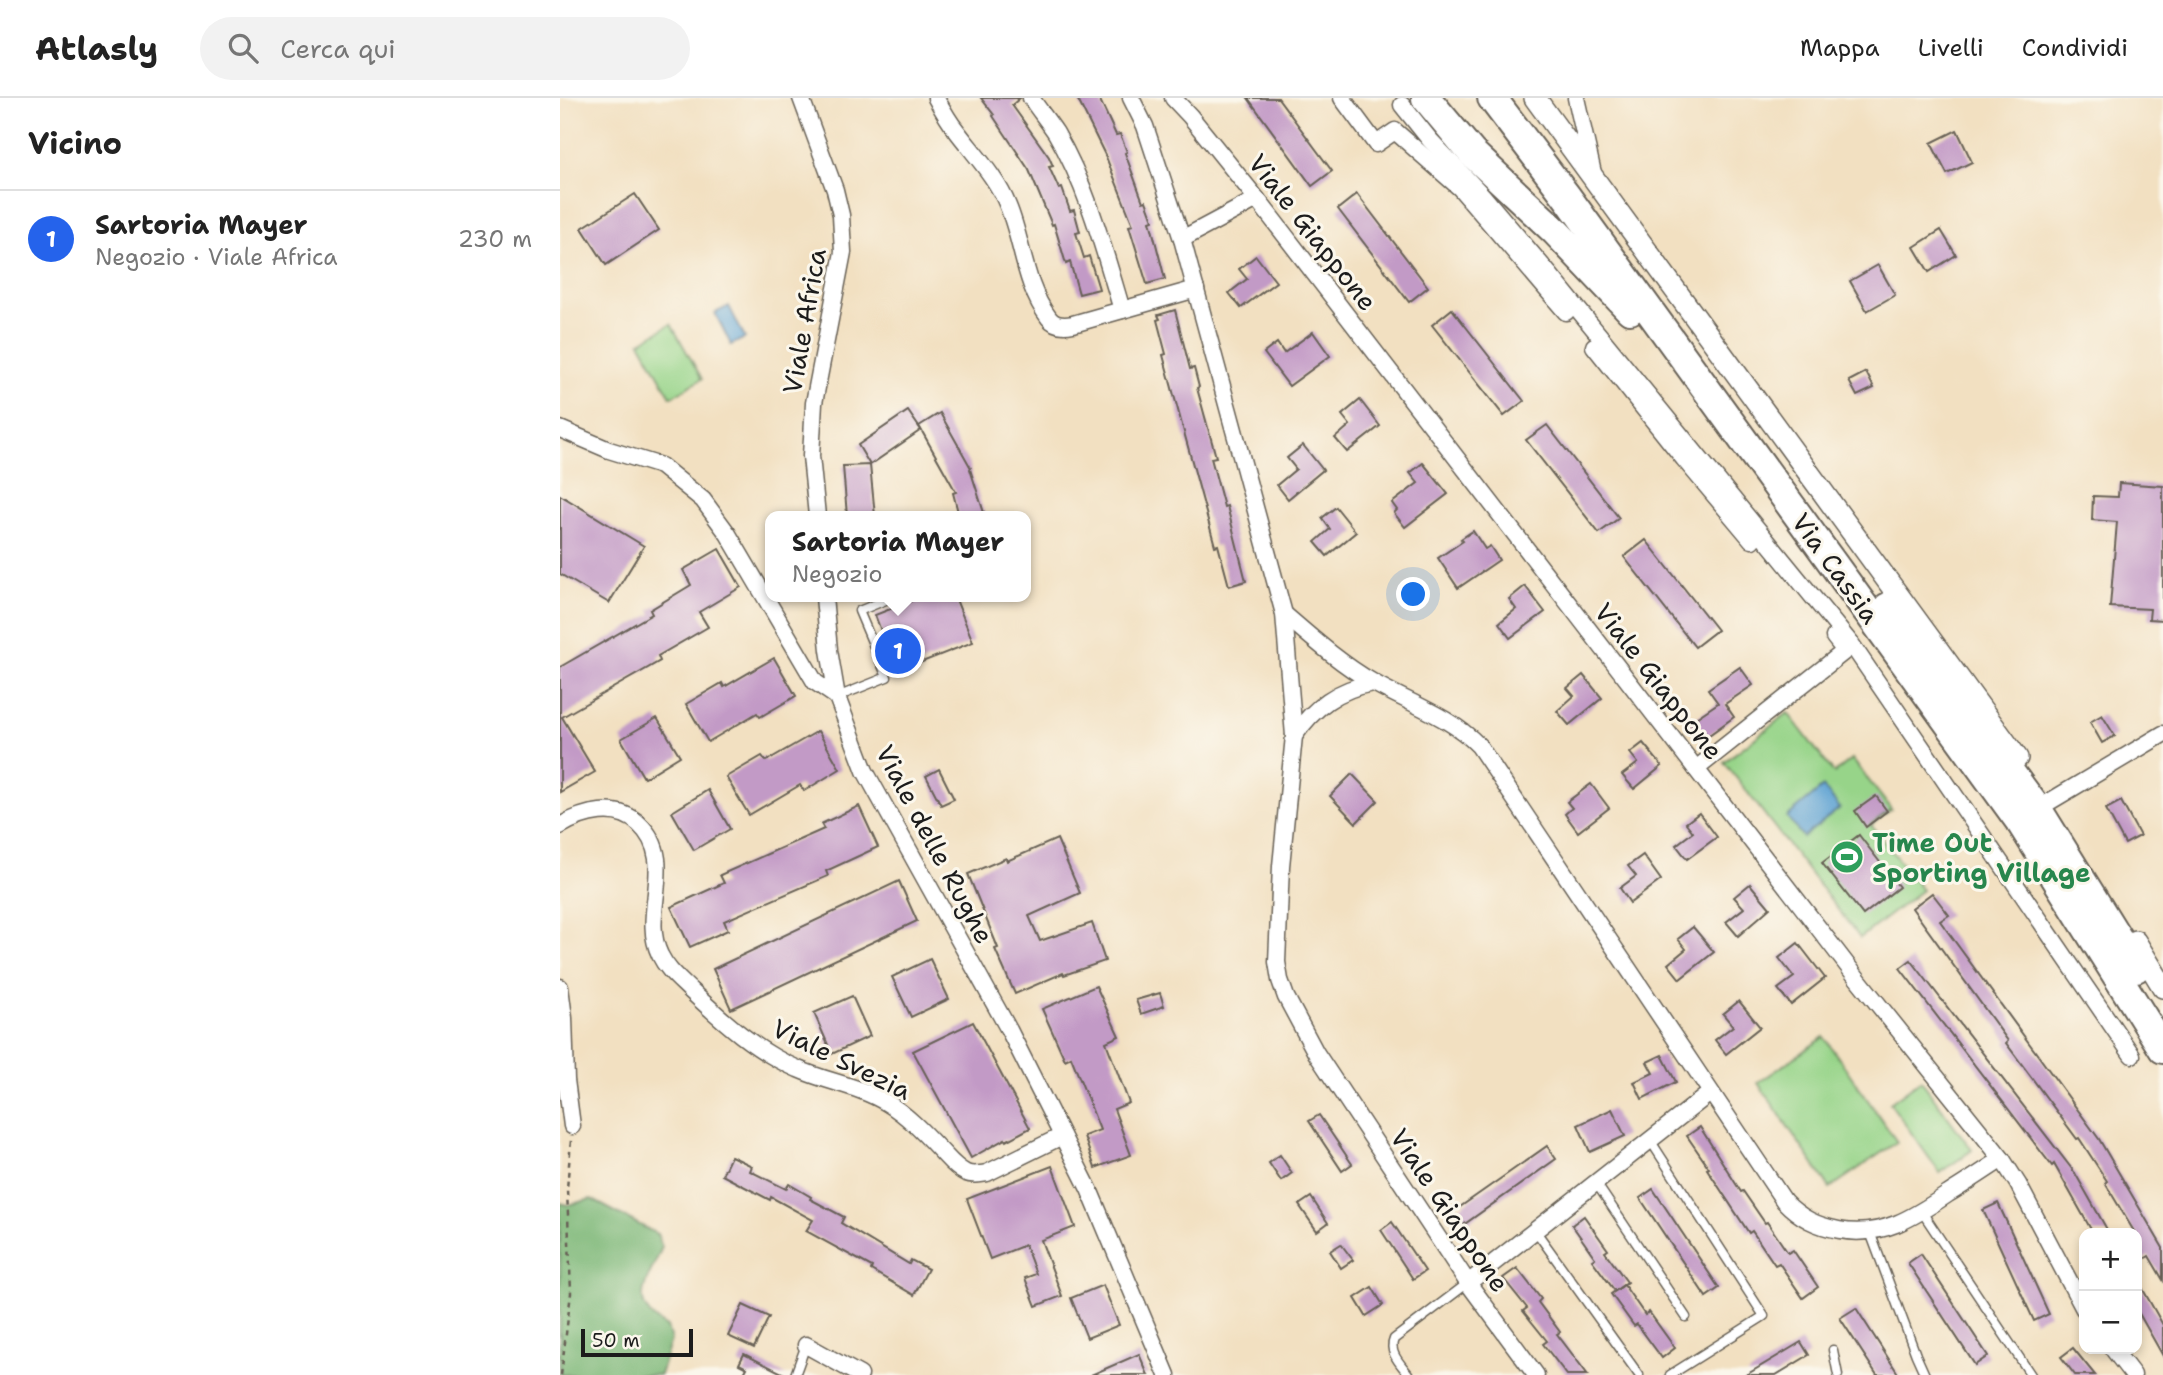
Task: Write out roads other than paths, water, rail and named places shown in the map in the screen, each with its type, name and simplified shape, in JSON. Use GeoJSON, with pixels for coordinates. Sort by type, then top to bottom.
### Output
{"type":"FeatureCollection","features":[{"type":"Feature","properties":{"kind":"highway","name":"Via Cassia"},"geometry":{"type":"LineString","coordinates":[[1492,98],[1567,197],[2021,822],[2163,1049]]}},
{"type":"Feature","properties":{"kind":"highway","name":"Via Cassia"},"geometry":{"type":"LineString","coordinates":[[1516,98],[1717,376],[2038,810],[2163,1012]]}},
{"type":"Feature","properties":{"kind":"highway"},"geometry":{"type":"LineString","coordinates":[[1410,100],[1472,153],[1555,231],[1668,354],[1685,362]]}},
{"type":"Feature","properties":{"kind":"street","name":"Viale Africa"},"geometry":{"type":"LineString","coordinates":[[801,98],[835,190],[841,215],[843,252],[814,403],[811,456],[816,511]]}},
{"type":"Feature","properties":{"kind":"street"},"geometry":{"type":"LineString","coordinates":[[936,98],[953,127],[992,178],[1008,206],[1026,268],[1037,295],[1050,319],[1056,324],[1067,325],[1196,289]]}},
{"type":"Feature","properties":{"kind":"street"},"geometry":{"type":"LineString","coordinates":[[1031,98],[1056,134],[1077,176],[1096,221],[1122,310]]}},
{"type":"Feature","properties":{"kind":"street","name":"Viale Giappone"},"geometry":{"type":"LineString","coordinates":[[1131,98],[1145,126],[1182,239],[1284,614],[1294,736],[1281,866],[1277,962],[1280,980],[1286,997],[1316,1053],[1468,1283],[1535,1375]]}},
{"type":"Feature","properties":{"kind":"street","name":"Viale Giappone"},"geometry":{"type":"LineString","coordinates":[[1172,98],[1197,124],[1257,199],[1857,978],[2002,1159],[2054,1249],[2079,1299]]}},
{"type":"Feature","properties":{"kind":"street"},"geometry":{"type":"LineString","coordinates":[[1342,98],[1377,144],[1395,131],[1460,188],[1570,317],[1684,459],[1845,651],[1696,769]]}},
{"type":"Feature","properties":{"kind":"street"},"geometry":{"type":"LineString","coordinates":[[1535,98],[2049,802],[2163,987]]}},
{"type":"Feature","properties":{"kind":"street"},"geometry":{"type":"LineString","coordinates":[[1576,98],[1595,178]]}},
{"type":"Feature","properties":{"kind":"street"},"geometry":{"type":"LineString","coordinates":[[1410,100],[1430,140],[1482,195],[1550,275],[1852,645],[2132,1055]]}},
{"type":"Feature","properties":{"kind":"street"},"geometry":{"type":"LineString","coordinates":[[1182,239],[1257,199]]}},
{"type":"Feature","properties":{"kind":"street","name":"Viale delle Rughe"},"geometry":{"type":"LineString","coordinates":[[560,429],[597,445],[661,466],[703,500],[728,534],[765,597]]}},
{"type":"Feature","properties":{"kind":"street","name":"Viale delle Rughe"},"geometry":{"type":"LineString","coordinates":[[768,602],[815,682],[837,697],[865,771],[1009,1030],[1089,1189],[1167,1375]]}},
{"type":"Feature","properties":{"kind":"street"},"geometry":{"type":"LineString","coordinates":[[824,602],[837,697]]}},
{"type":"Feature","properties":{"kind":"street"},"geometry":{"type":"LineString","coordinates":[[1284,614],[1337,659],[1459,729],[1485,753],[1710,1093],[1792,1210],[1809,1222],[1829,1228],[1870,1232],[1902,1223],[1922,1212],[2002,1159]]}},
{"type":"Feature","properties":{"kind":"street"},"geometry":{"type":"LineString","coordinates":[[1294,736],[1316,709],[1334,695],[1373,682]]}},
{"type":"Feature","properties":{"kind":"street"},"geometry":{"type":"LineString","coordinates":[[2049,802],[2163,734]]}},
{"type":"Feature","properties":{"kind":"street","name":"Viale Svezia"},"geometry":{"type":"LineString","coordinates":[[560,826],[586,814],[603,812],[630,818],[645,830],[656,849],[659,863],[653,926],[661,957],[668,968],[724,1022],[763,1050],[797,1069],[883,1101],[920,1130],[953,1164],[972,1175],[987,1172],[1062,1136]]}},
{"type":"Feature","properties":{"kind":"street"},"geometry":{"type":"LineString","coordinates":[[560,987],[564,1018],[563,1078],[572,1126]]}},
{"type":"Feature","properties":{"kind":"street"},"geometry":{"type":"LineString","coordinates":[[1468,1283],[1710,1093]]}},
{"type":"Feature","properties":{"kind":"street"},"geometry":{"type":"LineString","coordinates":[[806,1345],[860,1375]]}},
{"type":"Feature","properties":{"kind":"street"},"geometry":{"type":"LineString","coordinates":[[2116,1354],[2133,1375]]}},
{"type":"Feature","properties":{"kind":"lane"},"geometry":{"type":"LineString","coordinates":[[837,697],[887,677],[859,611],[881,602]]}},
{"type":"Feature","properties":{"kind":"lane"},"geometry":{"type":"LineString","coordinates":[[1650,1140],[1764,1316],[1670,1375]]}},
{"type":"Feature","properties":{"kind":"lane"},"geometry":{"type":"LineString","coordinates":[[1596,1183],[1686,1317]]}},
{"type":"Feature","properties":{"kind":"lane"},"geometry":{"type":"LineString","coordinates":[[1922,1212],[2031,1375]]}},
{"type":"Feature","properties":{"kind":"lane"},"geometry":{"type":"LineString","coordinates":[[1535,1230],[1639,1375]]}},
{"type":"Feature","properties":{"kind":"lane"},"geometry":{"type":"LineString","coordinates":[[1870,1232],[1926,1375]]}},
{"type":"Feature","properties":{"kind":"lane"},"geometry":{"type":"LineString","coordinates":[[1409,1375],[1393,1353],[1391,1346],[1394,1339],[1468,1283]]}},
{"type":"Feature","properties":{"kind":"lane"},"geometry":{"type":"LineString","coordinates":[[795,1375],[806,1345]]}},
{"type":"Feature","properties":{"kind":"lane"},"geometry":{"type":"LineString","coordinates":[[1833,1350],[1838,1375]]}},
{"type":"Feature","properties":{"kind":"water"},"geometry":{"type":"Polygon","coordinates":[[[729,306],[745,338],[731,345],[715,313],[729,306]]]}},
{"type":"Feature","properties":{"kind":"water"},"geometry":{"type":"Polygon","coordinates":[[[1823,787],[1840,808],[1803,837],[1787,817],[1823,787]]]}},
{"type":"Feature","properties":{"kind":"place","name":"Sartoria Mayer"},"geometry":{"type":"Point","coordinates":[898,651]}},
{"type":"Feature","properties":{"kind":"place","name":"Time Out Sporting Village"},"geometry":{"type":"Point","coordinates":[1847,857]}}]}
